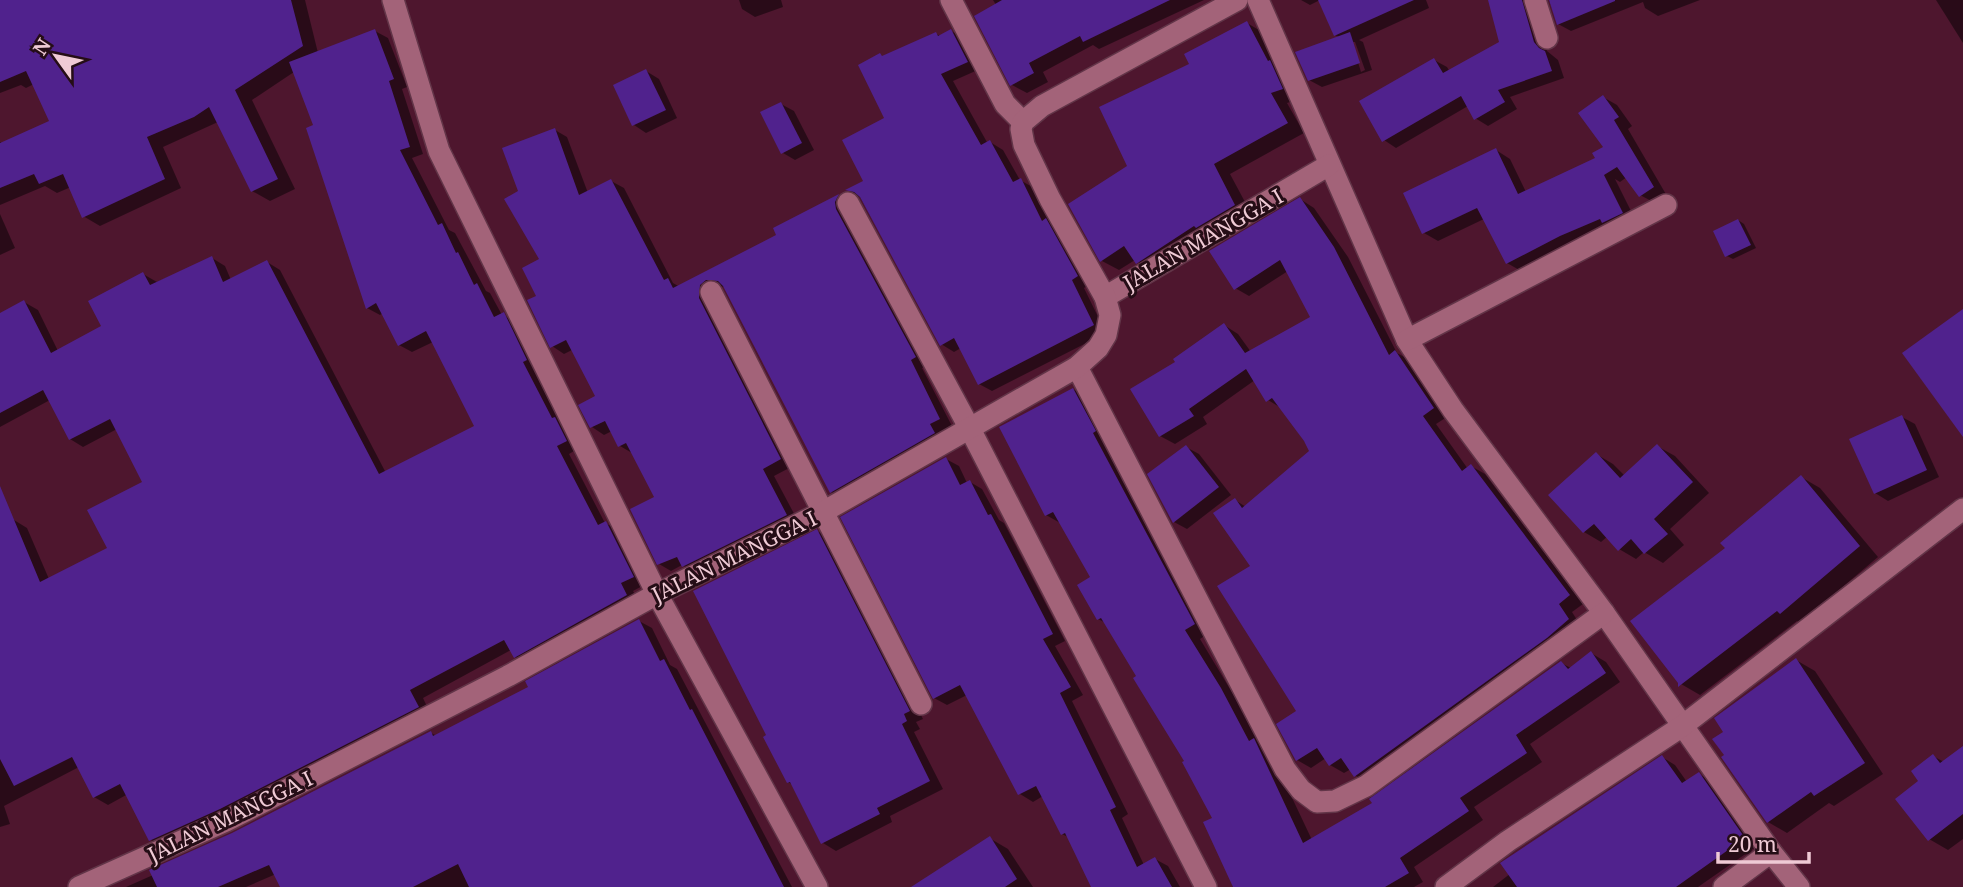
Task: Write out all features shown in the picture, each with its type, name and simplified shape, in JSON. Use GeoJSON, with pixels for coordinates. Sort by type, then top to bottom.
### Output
{"type":"FeatureCollection","features":[{"type":"Feature","properties":{"kind":"street"},"geometry":{"type":"LineString","coordinates":[[393,0],[439,151],[657,594],[817,887]]}},
{"type":"Feature","properties":{"kind":"street"},"geometry":{"type":"LineString","coordinates":[[951,0],[1005,104],[1023,122]]}},
{"type":"Feature","properties":{"kind":"street"},"geometry":{"type":"LineString","coordinates":[[1105,297],[1050,199],[1024,145],[1021,129],[1023,122],[1042,106],[1237,0]]}},
{"type":"Feature","properties":{"kind":"street"},"geometry":{"type":"LineString","coordinates":[[1258,0],[1407,340],[1452,410],[1604,613],[1681,727],[1798,887]]}},
{"type":"Feature","properties":{"kind":"street"},"geometry":{"type":"LineString","coordinates":[[1535,0],[1547,38]]}},
{"type":"Feature","properties":{"kind":"street","name":"JALAN MANGGA I"},"geometry":{"type":"LineString","coordinates":[[79,887],[226,821],[508,676],[657,594],[823,512],[970,429],[1077,367],[1098,348],[1106,335],[1111,315],[1105,297],[1329,165]]}},
{"type":"Feature","properties":{"kind":"street"},"geometry":{"type":"LineString","coordinates":[[848,202],[970,429],[1206,887]]}},
{"type":"Feature","properties":{"kind":"street"},"geometry":{"type":"LineString","coordinates":[[1407,340],[1666,205]]}},
{"type":"Feature","properties":{"kind":"street"},"geometry":{"type":"LineString","coordinates":[[711,292],[920,705]]}},
{"type":"Feature","properties":{"kind":"street"},"geometry":{"type":"LineString","coordinates":[[1077,367],[1285,769],[1301,790],[1317,802],[1335,801],[1366,786],[1604,613]]}},
{"type":"Feature","properties":{"kind":"street"},"geometry":{"type":"LineString","coordinates":[[1446,887],[1508,841],[1681,727],[1963,509]]}},
{"type":"Feature","properties":{"kind":"street"},"geometry":{"type":"LineString","coordinates":[[1724,887],[1771,852]]}},
{"type":"Feature","properties":{"kind":"building"},"geometry":{"type":"Polygon","coordinates":[[[0,0],[291,0],[303,46],[235,90],[278,179],[251,192],[209,107],[194,117],[147,137],[165,179],[82,218],[63,174],[39,184],[34,174],[0,188],[0,143],[49,121],[26,71],[0,82],[0,0]]]}},
{"type":"Feature","properties":{"kind":"building"},"geometry":{"type":"Polygon","coordinates":[[[1002,0],[1170,0],[1083,42],[1080,36],[1029,63],[1034,73],[1010,86],[974,16],[1002,0]]]}},
{"type":"Feature","properties":{"kind":"building"},"geometry":{"type":"Polygon","coordinates":[[[1318,0],[1414,0],[1334,36],[1318,0]]]}},
{"type":"Feature","properties":{"kind":"building"},"geometry":{"type":"Polygon","coordinates":[[[1488,0],[1522,0],[1534,42],[1545,51],[1552,71],[1498,90],[1505,102],[1474,120],[1461,96],[1382,142],[1359,101],[1434,58],[1443,73],[1499,42],[1488,0]]]}},
{"type":"Feature","properties":{"kind":"building"},"geometry":{"type":"Polygon","coordinates":[[[1549,0],[1615,0],[1615,1],[1557,25],[1549,0]]]}},
{"type":"Feature","properties":{"kind":"building"},"geometry":{"type":"Polygon","coordinates":[[[1247,21],[1283,89],[1271,93],[1288,123],[1214,164],[1235,205],[1196,228],[1194,226],[1136,264],[1124,246],[1100,262],[1068,204],[1127,166],[1099,107],[1189,64],[1184,54],[1247,21]]]}},
{"type":"Feature","properties":{"kind":"building"},"geometry":{"type":"Polygon","coordinates":[[[375,29],[394,79],[389,81],[410,147],[400,150],[438,225],[442,223],[456,253],[458,252],[474,285],[477,283],[494,317],[504,312],[527,360],[523,362],[567,441],[557,446],[598,525],[606,521],[634,577],[621,583],[627,595],[514,658],[504,640],[410,690],[419,707],[220,809],[149,841],[120,784],[93,798],[72,757],[14,786],[0,759],[0,486],[40,582],[107,548],[87,510],[142,482],[110,419],[69,440],[43,390],[0,413],[0,313],[24,300],[51,353],[101,326],[88,301],[143,272],[150,285],[212,256],[223,282],[267,260],[379,474],[474,426],[426,331],[398,346],[376,303],[366,309],[306,128],[313,125],[289,62],[375,29]]]}},
{"type":"Feature","properties":{"kind":"building"},"geometry":{"type":"Polygon","coordinates":[[[951,29],[968,62],[941,74],[981,145],[990,140],[1013,182],[1021,178],[1042,221],[1046,218],[1078,276],[1072,280],[1094,325],[978,385],[954,338],[940,346],[860,197],[845,190],[863,181],[842,140],[884,118],[858,65],[880,53],[882,56],[936,32],[938,36],[951,29]]]}},
{"type":"Feature","properties":{"kind":"building"},"geometry":{"type":"Polygon","coordinates":[[[1350,32],[1360,63],[1308,81],[1295,52],[1350,32]]]}},
{"type":"Feature","properties":{"kind":"building"},"geometry":{"type":"Polygon","coordinates":[[[646,69],[666,110],[632,126],[613,85],[646,69]]]}},
{"type":"Feature","properties":{"kind":"building"},"geometry":{"type":"Polygon","coordinates":[[[1603,95],[1619,117],[1614,120],[1654,187],[1639,197],[1617,167],[1604,175],[1623,213],[1602,223],[1600,219],[1560,236],[1506,264],[1477,208],[1422,234],[1403,193],[1496,148],[1518,194],[1595,158],[1592,153],[1603,147],[1578,113],[1603,95]]]}},
{"type":"Feature","properties":{"kind":"building"},"geometry":{"type":"Polygon","coordinates":[[[781,102],[802,143],[781,154],[760,112],[781,102]]]}},
{"type":"Feature","properties":{"kind":"building"},"geometry":{"type":"Polygon","coordinates":[[[555,128],[579,195],[611,179],[664,280],[668,278],[673,288],[776,235],[773,228],[839,194],[835,202],[836,209],[916,357],[911,360],[940,419],[930,424],[935,433],[830,493],[723,286],[718,281],[706,280],[700,285],[699,298],[781,459],[763,469],[787,515],[682,567],[677,557],[657,565],[630,509],[654,497],[626,443],[618,447],[605,421],[590,428],[578,405],[595,396],[566,340],[550,348],[527,300],[536,296],[522,268],[539,259],[504,199],[518,191],[502,148],[555,128]]]}},
{"type":"Feature","properties":{"kind":"building"},"geometry":{"type":"Polygon","coordinates":[[[1300,197],[1334,247],[1389,355],[1395,350],[1434,408],[1423,416],[1462,471],[1471,464],[1570,595],[1559,604],[1569,619],[1547,638],[1354,777],[1341,758],[1329,766],[1317,748],[1296,761],[1276,724],[1296,711],[1217,586],[1250,566],[1213,513],[1235,498],[1242,508],[1309,451],[1304,441],[1272,398],[1266,402],[1246,369],[1189,409],[1194,416],[1159,437],[1130,389],[1175,362],[1173,359],[1224,323],[1245,353],[1310,317],[1280,260],[1234,290],[1209,251],[1300,197]]]}},
{"type":"Feature","properties":{"kind":"building"},"geometry":{"type":"Polygon","coordinates":[[[1738,219],[1751,245],[1725,257],[1713,231],[1738,219]]]}},
{"type":"Feature","properties":{"kind":"building"},"geometry":{"type":"Polygon","coordinates":[[[1963,309],[1963,437],[1902,353],[1963,309]]]}},
{"type":"Feature","properties":{"kind":"building"},"geometry":{"type":"Polygon","coordinates":[[[1073,388],[1096,431],[1093,433],[1195,624],[1185,630],[1221,688],[1249,741],[1254,738],[1303,843],[1372,803],[1369,799],[1561,661],[1568,669],[1591,651],[1606,673],[1516,735],[1527,753],[1460,798],[1469,811],[1400,858],[1409,873],[1385,887],[1233,887],[1203,822],[1212,818],[1182,762],[1184,761],[1133,678],[1136,676],[1101,618],[1097,620],[1077,585],[1090,577],[1053,512],[1045,516],[999,427],[1073,388]]]}},
{"type":"Feature","properties":{"kind":"building"},"geometry":{"type":"Polygon","coordinates":[[[1902,415],[1927,470],[1874,494],[1849,439],[1902,415]]]}},
{"type":"Feature","properties":{"kind":"building"},"geometry":{"type":"Polygon","coordinates":[[[1657,444],[1693,482],[1654,519],[1668,534],[1644,554],[1631,539],[1618,551],[1594,524],[1583,533],[1548,495],[1596,452],[1620,478],[1657,444]]]}},
{"type":"Feature","properties":{"kind":"building"},"geometry":{"type":"Polygon","coordinates":[[[1186,445],[1219,487],[1173,523],[1147,474],[1186,445]]]}},
{"type":"Feature","properties":{"kind":"building"},"geometry":{"type":"Polygon","coordinates":[[[946,457],[960,485],[970,480],[988,515],[991,514],[1053,634],[1043,639],[1071,687],[1060,693],[1116,807],[1110,810],[1137,867],[1155,857],[1172,887],[1091,887],[1065,833],[1061,835],[1036,786],[1018,795],[960,685],[933,699],[840,517],[946,457]]]}},
{"type":"Feature","properties":{"kind":"building"},"geometry":{"type":"Polygon","coordinates":[[[1801,475],[1860,546],[1780,614],[1777,611],[1678,687],[1678,683],[1630,621],[1725,548],[1720,543],[1801,475]]]}},
{"type":"Feature","properties":{"kind":"building"},"geometry":{"type":"Polygon","coordinates":[[[817,529],[910,711],[904,714],[907,721],[902,724],[930,781],[877,808],[880,814],[821,844],[790,782],[787,783],[763,737],[766,735],[693,591],[817,529]]]}},
{"type":"Feature","properties":{"kind":"building"},"geometry":{"type":"Polygon","coordinates":[[[639,619],[660,661],[664,659],[690,710],[692,709],[784,887],[469,887],[458,864],[413,887],[280,887],[269,865],[218,887],[157,887],[149,870],[232,833],[431,731],[433,736],[528,687],[525,681],[639,619]]]}},
{"type":"Feature","properties":{"kind":"building"},"geometry":{"type":"Polygon","coordinates":[[[1796,658],[1865,763],[1814,796],[1811,792],[1767,823],[1721,757],[1724,755],[1712,739],[1723,732],[1714,718],[1796,658]]]}},
{"type":"Feature","properties":{"kind":"building"},"geometry":{"type":"Polygon","coordinates":[[[1963,746],[1963,814],[1928,841],[1895,799],[1918,781],[1911,771],[1933,754],[1940,763],[1963,746]]]}},
{"type":"Feature","properties":{"kind":"building"},"geometry":{"type":"Polygon","coordinates":[[[1662,755],[1682,783],[1699,772],[1745,838],[1676,887],[1517,887],[1500,863],[1662,755]]]}},
{"type":"Feature","properties":{"kind":"building"},"geometry":{"type":"Polygon","coordinates":[[[990,836],[1017,879],[1005,887],[911,887],[990,836]]]}}]}
